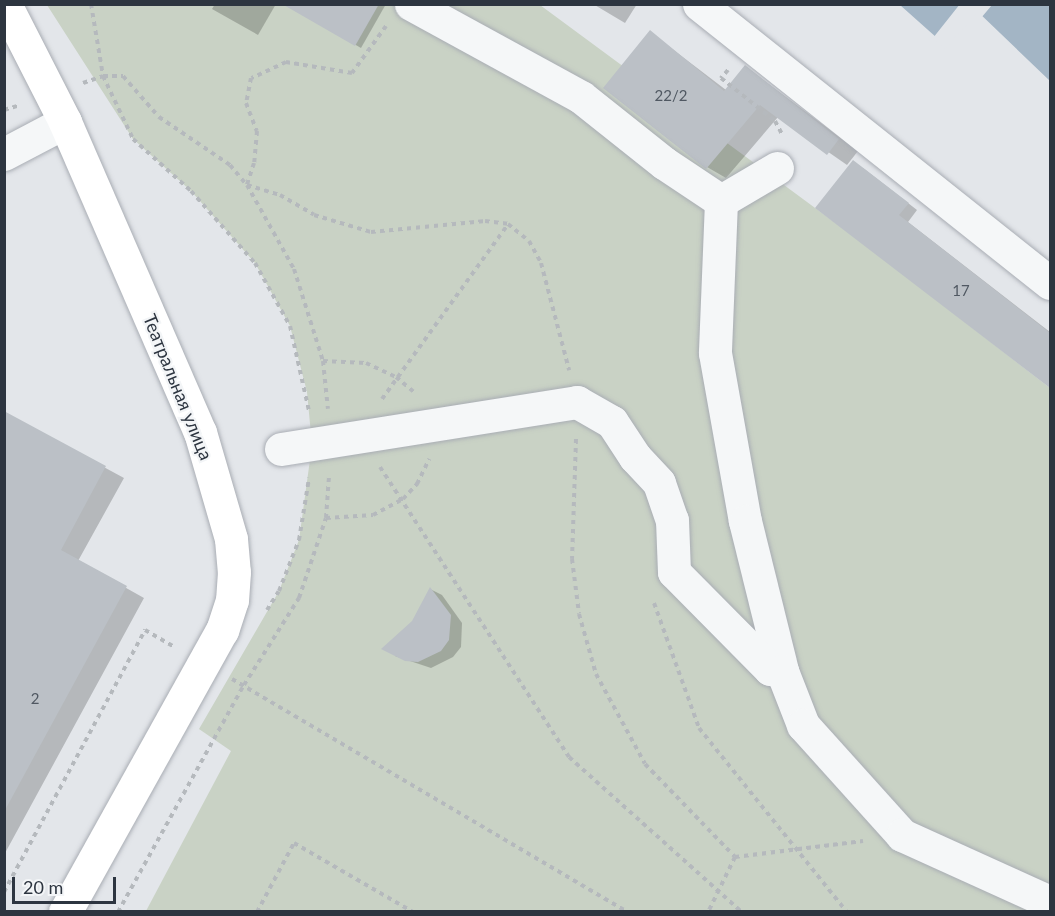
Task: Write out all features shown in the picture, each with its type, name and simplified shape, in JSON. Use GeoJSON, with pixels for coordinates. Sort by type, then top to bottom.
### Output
{"type":"FeatureCollection","features":[{"type":"Feature","properties":{"kind":"main road","name":"Театральная улица"},"geometry":{"type":"LineString","coordinates":[[5,4],[58,108],[200,432],[231,539],[232,600],[222,630],[65,912]]}},
{"type":"Feature","properties":{"kind":"street"},"geometry":{"type":"LineString","coordinates":[[699,4],[1050,283]]}},
{"type":"Feature","properties":{"kind":"street"},"geometry":{"type":"LineString","coordinates":[[419,9],[580,97],[664,163],[721,201]]}},
{"type":"Feature","properties":{"kind":"street"},"geometry":{"type":"LineString","coordinates":[[4,154],[58,108]]}},
{"type":"Feature","properties":{"kind":"street"},"geometry":{"type":"LineString","coordinates":[[721,201],[777,168]]}},
{"type":"Feature","properties":{"kind":"street"},"geometry":{"type":"LineString","coordinates":[[721,201],[715,353],[745,521],[782,671],[803,725],[902,835],[1050,902]]}},
{"type":"Feature","properties":{"kind":"street"},"geometry":{"type":"LineString","coordinates":[[296,447],[577,402],[612,422],[635,457],[659,483],[672,520],[674,572],[770,669],[782,671]]}},
{"type":"Feature","properties":{"kind":"path"},"geometry":{"type":"LineString","coordinates":[[91,4],[103,76],[133,139],[191,191],[255,263],[290,326],[307,392],[296,447],[299,540],[279,591],[261,618]]}},
{"type":"Feature","properties":{"kind":"path"},"geometry":{"type":"LineString","coordinates":[[246,185],[254,163],[257,131],[246,103],[251,78],[286,62],[352,73],[392,18],[418,29],[419,9]]}},
{"type":"Feature","properties":{"kind":"path"},"geometry":{"type":"LineString","coordinates":[[103,76],[123,76],[159,117],[230,165],[246,185],[294,269],[323,362]]}},
{"type":"Feature","properties":{"kind":"path"},"geometry":{"type":"LineString","coordinates":[[246,185],[280,195],[314,215],[371,232],[485,220],[508,224],[529,241],[541,263],[577,402],[572,559],[579,614],[597,674],[645,764],[735,857]]}},
{"type":"Feature","properties":{"kind":"path"},"geometry":{"type":"LineString","coordinates":[[508,224],[396,377],[358,437],[403,499],[569,757],[742,912]]}},
{"type":"Feature","properties":{"kind":"path"},"geometry":{"type":"LineString","coordinates":[[326,518],[373,515],[403,499]]}},
{"type":"Feature","properties":{"kind":"path"},"geometry":{"type":"LineString","coordinates":[[674,572],[652,596],[699,728],[796,852],[847,912]]}},
{"type":"Feature","properties":{"kind":"path"},"geometry":{"type":"LineString","coordinates":[[4,892],[145,630],[627,912]]}},
{"type":"Feature","properties":{"kind":"path"},"geometry":{"type":"LineString","coordinates":[[735,857],[796,852],[902,835]]}},
{"type":"Feature","properties":{"kind":"path"},"geometry":{"type":"LineString","coordinates":[[257,912],[294,843],[413,912]]}},
{"type":"Feature","properties":{"kind":"path"},"geometry":{"type":"LineString","coordinates":[[708,912],[735,857]]}},
{"type":"Feature","properties":{"kind":"shaded area"},"geometry":{"type":"Polygon","coordinates":[[[47,5],[540,5],[872,250],[1050,388],[1050,911],[146,911],[231,751],[199,729],[279,591],[299,540],[312,445],[307,392],[290,326],[255,263],[191,191],[133,139],[47,5]]]}},
{"type":"Feature","properties":{"kind":"water"},"geometry":{"type":"Polygon","coordinates":[[[900,5],[1050,5],[1050,81],[976,10],[946,46],[900,5]]]}},
{"type":"Feature","properties":{"kind":"pier"},"geometry":{"type":"Polygon","coordinates":[[[960,4],[992,5],[981,18],[976,14],[945,49],[933,38],[960,4]]]}},
{"type":"Feature","properties":{"kind":"building"},"geometry":{"type":"Polygon","coordinates":[[[282,4],[379,4],[355,46],[282,4]]]}},
{"type":"Feature","properties":{"kind":"building"},"geometry":{"type":"Polygon","coordinates":[[[650,30],[724,91],[745,65],[839,139],[827,155],[760,105],[706,169],[603,88],[650,30]]]}},
{"type":"Feature","properties":{"kind":"building"},"geometry":{"type":"Polygon","coordinates":[[[853,160],[909,203],[899,215],[1050,333],[1050,388],[815,208],[853,160]]]}},
{"type":"Feature","properties":{"kind":"building"},"geometry":{"type":"Polygon","coordinates":[[[4,411],[106,466],[61,550],[127,586],[4,812],[4,411]]]}},
{"type":"Feature","properties":{"kind":"building"},"geometry":{"type":"Polygon","coordinates":[[[430,587],[451,615],[449,640],[441,651],[418,662],[405,661],[381,649],[412,621],[430,587]]]}}]}
